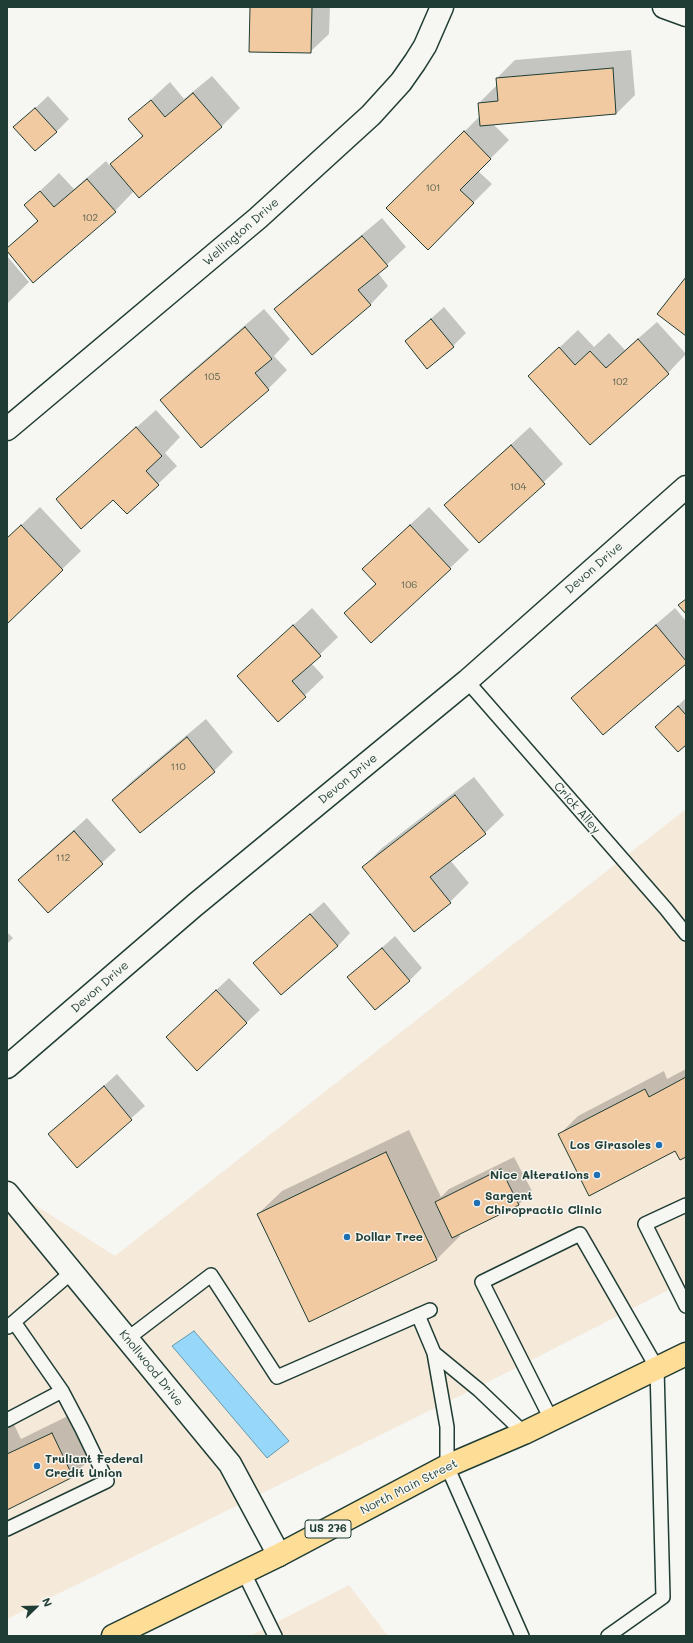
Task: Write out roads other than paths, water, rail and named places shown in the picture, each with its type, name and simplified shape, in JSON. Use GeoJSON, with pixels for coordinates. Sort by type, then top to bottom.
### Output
{"type":"FeatureCollection","features":[{"type":"Feature","properties":{"kind":"main road","name":"North Main Street"},"geometry":{"type":"LineString","coordinates":[[112,1636],[244,1573],[447,1466],[552,1421],[686,1354]]}},
{"type":"Feature","properties":{"kind":"street","name":"Wellington Drive"},"geometry":{"type":"LineString","coordinates":[[7,429],[258,218],[371,115],[401,82],[415,62],[425,46],[442,7]]}},
{"type":"Feature","properties":{"kind":"street"},"geometry":{"type":"LineString","coordinates":[[664,7],[686,14]]}},
{"type":"Feature","properties":{"kind":"street","name":"Devon Drive"},"geometry":{"type":"LineString","coordinates":[[7,1067],[195,905],[467,682],[686,488]]}},
{"type":"Feature","properties":{"kind":"street","name":"Knollwood Drive"},"geometry":{"type":"LineString","coordinates":[[7,1193],[230,1464],[279,1555]]}},
{"type":"Feature","properties":{"kind":"lane","name":"Crick Alley"},"geometry":{"type":"LineString","coordinates":[[467,682],[666,909],[686,934]]}},
{"type":"Feature","properties":{"kind":"lane"},"geometry":{"type":"LineString","coordinates":[[686,1205],[645,1224],[686,1306]]}},
{"type":"Feature","properties":{"kind":"lane"},"geometry":{"type":"LineString","coordinates":[[552,1421],[482,1282],[580,1234],[657,1368],[663,1596],[608,1636]]}},
{"type":"Feature","properties":{"kind":"lane"},"geometry":{"type":"LineString","coordinates":[[7,1529],[107,1481],[62,1391],[10,1324],[72,1272]]}},
{"type":"Feature","properties":{"kind":"lane"},"geometry":{"type":"LineString","coordinates":[[127,1339],[211,1275],[277,1377],[430,1310]]}},
{"type":"Feature","properties":{"kind":"lane"},"geometry":{"type":"LineString","coordinates":[[418,1315],[434,1353],[447,1427],[447,1466],[522,1636]]}},
{"type":"Feature","properties":{"kind":"lane"},"geometry":{"type":"LineString","coordinates":[[434,1353],[479,1390],[524,1433]]}},
{"type":"Feature","properties":{"kind":"lane"},"geometry":{"type":"LineString","coordinates":[[7,1420],[62,1391]]}},
{"type":"Feature","properties":{"kind":"lane"},"geometry":{"type":"LineString","coordinates":[[244,1573],[275,1636]]}},
{"type":"Feature","properties":{"kind":"water"},"geometry":{"type":"Polygon","coordinates":[[[194,1331],[289,1441],[267,1458],[172,1346],[194,1331]]]}},
{"type":"Feature","properties":{"kind":"place","name":"Los Girasoles"},"geometry":{"type":"Point","coordinates":[659,1145]}},
{"type":"Feature","properties":{"kind":"place","name":"Nice Alterations"},"geometry":{"type":"Point","coordinates":[597,1175]}},
{"type":"Feature","properties":{"kind":"place","name":"Sargent Chiropractic Clinic"},"geometry":{"type":"Point","coordinates":[477,1203]}},
{"type":"Feature","properties":{"kind":"place","name":"Dollar Tree"},"geometry":{"type":"Point","coordinates":[347,1237]}},
{"type":"Feature","properties":{"kind":"place","name":"Truliant Federal Credit Union"},"geometry":{"type":"Point","coordinates":[37,1466]}}]}
